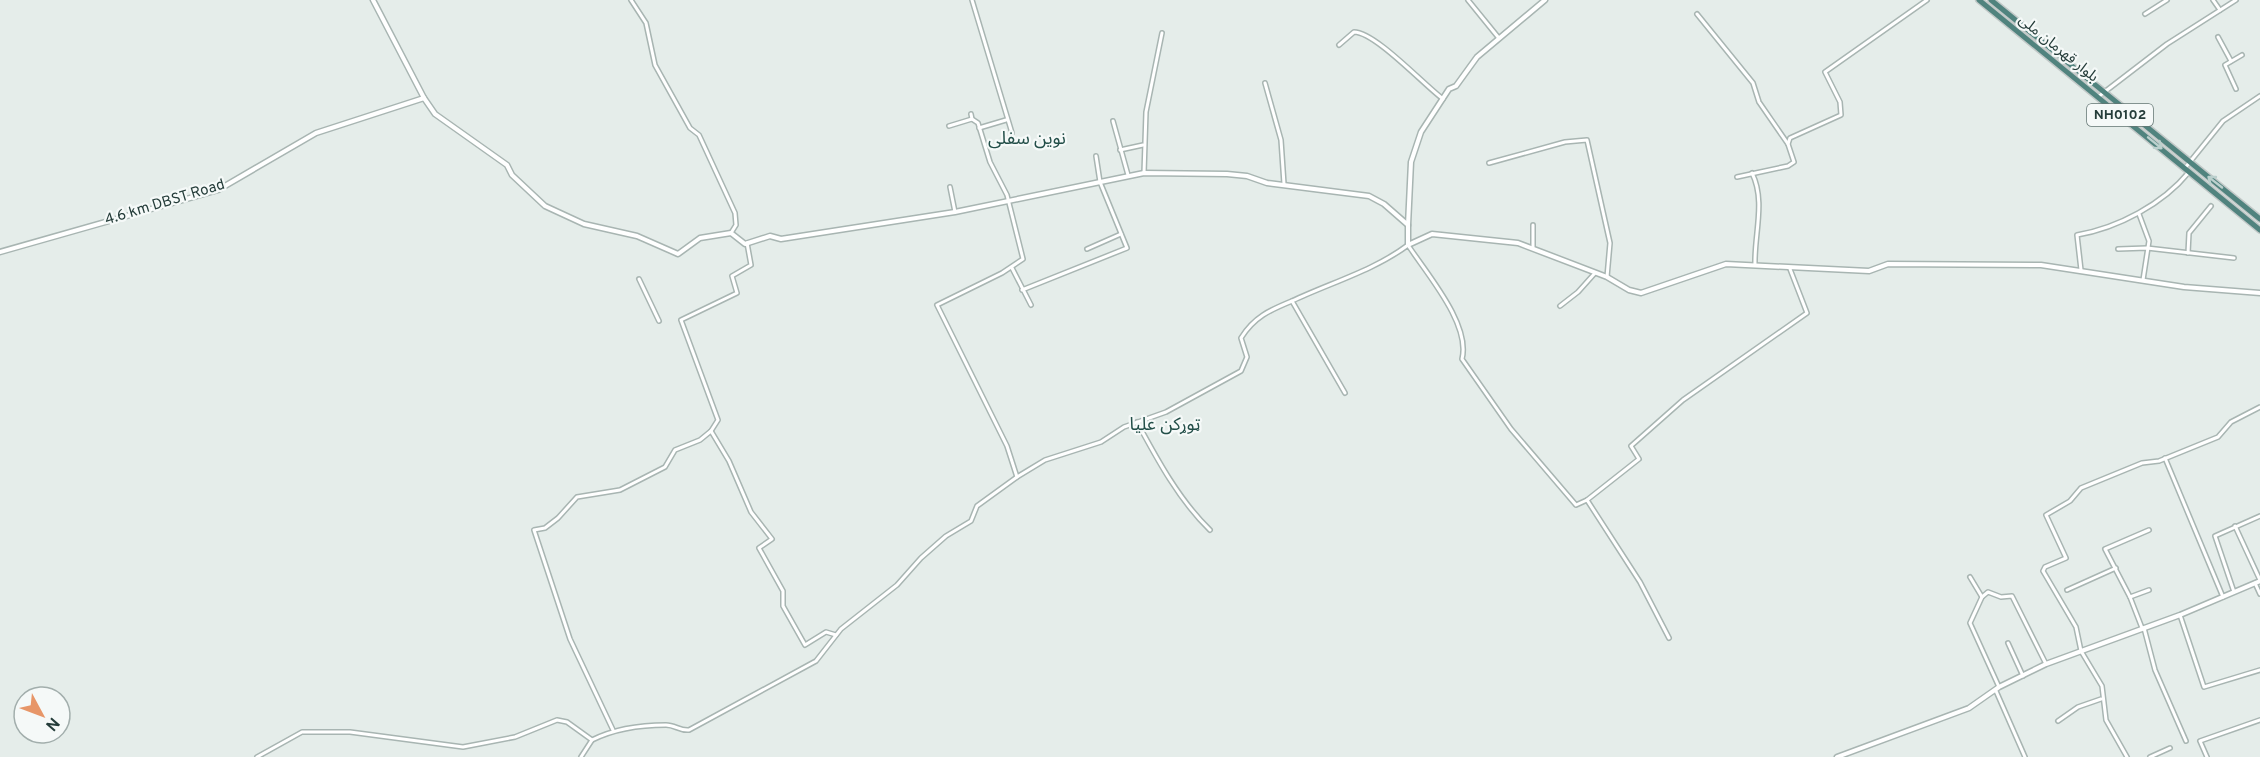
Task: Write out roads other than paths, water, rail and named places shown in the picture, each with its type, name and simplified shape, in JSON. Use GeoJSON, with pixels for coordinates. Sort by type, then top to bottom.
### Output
{"type":"FeatureCollection","features":[{"type":"Feature","properties":{"kind":"highway","name":"بلوار قهرمان ملی"},"geometry":{"type":"LineString","coordinates":[[1979,0],[2260,230]]}},
{"type":"Feature","properties":{"kind":"highway","name":"بلوار قهرمان ملی"},"geometry":{"type":"LineString","coordinates":[[1991,0],[2260,219]]}},
{"type":"Feature","properties":{"kind":"street"},"geometry":{"type":"LineString","coordinates":[[373,0],[423,98],[435,114],[507,165],[512,175],[545,206],[584,224],[637,236],[678,254],[700,238],[731,233],[747,243],[751,265],[732,276],[736,293],[681,320],[718,420],[711,431],[700,440],[675,450],[665,467],[620,490],[577,497],[558,518],[545,528],[534,530],[570,639],[613,730]]}},
{"type":"Feature","properties":{"kind":"street"},"geometry":{"type":"LineString","coordinates":[[631,0],[645,23],[655,65],[690,128],[699,135],[735,213],[736,225],[731,233]]}},
{"type":"Feature","properties":{"kind":"street"},"geometry":{"type":"LineString","coordinates":[[972,0],[1006,120],[1012,133]]}},
{"type":"Feature","properties":{"kind":"street"},"geometry":{"type":"LineString","coordinates":[[1468,0],[1498,37]]}},
{"type":"Feature","properties":{"kind":"street"},"geometry":{"type":"LineString","coordinates":[[1545,0],[1498,37],[1477,57],[1421,132],[1411,162],[1407,199],[1408,245],[1446,298],[1464,350],[1462,360],[1511,429],[1576,505],[1587,500],[1639,459],[1631,446],[1683,400],[1807,313],[1790,269]]}},
{"type":"Feature","properties":{"kind":"street"},"geometry":{"type":"LineString","coordinates":[[1788,144],[1790,138],[1841,115],[1840,102],[1825,72],[1927,0]]}},
{"type":"Feature","properties":{"kind":"street"},"geometry":{"type":"LineString","coordinates":[[2145,14],[2168,0]]}},
{"type":"Feature","properties":{"kind":"street"},"geometry":{"type":"LineString","coordinates":[[2213,0],[2220,10]]}},
{"type":"Feature","properties":{"kind":"street"},"geometry":{"type":"LineString","coordinates":[[2098,97],[2167,44],[2236,0]]}},
{"type":"Feature","properties":{"kind":"street"},"geometry":{"type":"LineString","coordinates":[[1697,14],[1753,83],[1759,102],[1788,144],[1794,162],[1788,166],[1737,177]]}},
{"type":"Feature","properties":{"kind":"street"},"geometry":{"type":"LineString","coordinates":[[1339,45],[1353,32],[1364,33],[1394,54],[1406,69],[1443,100]]}},
{"type":"Feature","properties":{"kind":"street"},"geometry":{"type":"LineString","coordinates":[[1144,173],[1143,145],[1146,112],[1162,33]]}},
{"type":"Feature","properties":{"kind":"street"},"geometry":{"type":"LineString","coordinates":[[2218,37],[2231,61]]}},
{"type":"Feature","properties":{"kind":"street"},"geometry":{"type":"LineString","coordinates":[[2236,89],[2225,67],[2242,55]]}},
{"type":"Feature","properties":{"kind":"street"},"geometry":{"type":"LineString","coordinates":[[1265,83],[1281,140],[1284,184]]}},
{"type":"Feature","properties":{"kind":"street"},"geometry":{"type":"LineString","coordinates":[[2081,270],[2077,236],[2139,214],[2177,187],[2190,162],[2223,120],[2260,96]]}},
{"type":"Feature","properties":{"kind":"street","name":"4.6 km DBST Road"},"geometry":{"type":"LineString","coordinates":[[0,252],[218,190],[316,133],[423,98]]}},
{"type":"Feature","properties":{"kind":"street"},"geometry":{"type":"LineString","coordinates":[[971,114],[979,128],[990,162],[1007,195],[1006,200],[1023,259],[1011,265],[1012,268],[937,305],[1007,446],[1017,477]]}},
{"type":"Feature","properties":{"kind":"street"},"geometry":{"type":"LineString","coordinates":[[949,126],[972,119]]}},
{"type":"Feature","properties":{"kind":"street"},"geometry":{"type":"LineString","coordinates":[[979,128],[1006,120]]}},
{"type":"Feature","properties":{"kind":"street"},"geometry":{"type":"LineString","coordinates":[[1113,121],[1128,175]]}},
{"type":"Feature","properties":{"kind":"street"},"geometry":{"type":"LineString","coordinates":[[1489,163],[1565,142],[1587,140],[1610,243],[1607,277]]}},
{"type":"Feature","properties":{"kind":"street"},"geometry":{"type":"LineString","coordinates":[[1120,150],[1143,145]]}},
{"type":"Feature","properties":{"kind":"street"},"geometry":{"type":"LineString","coordinates":[[1022,290],[1127,248],[1100,182],[1096,156]]}},
{"type":"Feature","properties":{"kind":"street"},"geometry":{"type":"LineString","coordinates":[[747,243],[770,236],[781,239],[955,212],[1144,173],[1227,174],[1369,196],[1384,204],[1408,225]]}},
{"type":"Feature","properties":{"kind":"street"},"geometry":{"type":"LineString","coordinates":[[1752,173],[1757,184],[1759,218],[1756,267]]}},
{"type":"Feature","properties":{"kind":"street"},"geometry":{"type":"LineString","coordinates":[[950,187],[955,212]]}},
{"type":"Feature","properties":{"kind":"street"},"geometry":{"type":"LineString","coordinates":[[2188,253],[2189,233],[2211,206]]}},
{"type":"Feature","properties":{"kind":"street"},"geometry":{"type":"LineString","coordinates":[[2139,214],[2148,241],[2143,280]]}},
{"type":"Feature","properties":{"kind":"street"},"geometry":{"type":"LineString","coordinates":[[1533,225],[1533,248]]}},
{"type":"Feature","properties":{"kind":"street"},"geometry":{"type":"LineString","coordinates":[[1087,249],[1120,234]]}},
{"type":"Feature","properties":{"kind":"street"},"geometry":{"type":"LineString","coordinates":[[581,757],[592,740],[613,730],[669,724],[682,730],[689,730],[816,661],[836,635],[897,585],[921,558],[946,536],[971,521],[977,506],[1017,477],[1045,460],[1101,442],[1111,433],[1166,412],[1241,371],[1246,357],[1241,338],[1246,329],[1271,308],[1391,258],[1408,245],[1432,234],[1497,240],[1533,248],[1607,277],[1629,290],[1641,293],[1726,264],[1790,269],[1869,271],[1888,264],[2041,265],[2184,286],[2260,293]]}},
{"type":"Feature","properties":{"kind":"street"},"geometry":{"type":"LineString","coordinates":[[2118,249],[2147,248],[2234,258]]}},
{"type":"Feature","properties":{"kind":"street"},"geometry":{"type":"LineString","coordinates":[[1012,268],[1031,305]]}},
{"type":"Feature","properties":{"kind":"street"},"geometry":{"type":"LineString","coordinates":[[1560,306],[1578,292],[1595,273]]}},
{"type":"Feature","properties":{"kind":"street"},"geometry":{"type":"LineString","coordinates":[[639,279],[659,321]]}},
{"type":"Feature","properties":{"kind":"street"},"geometry":{"type":"LineString","coordinates":[[1292,301],[1345,393]]}},
{"type":"Feature","properties":{"kind":"street"},"geometry":{"type":"LineString","coordinates":[[2127,757],[2106,720],[2102,686],[2080,651],[2076,627],[2043,571],[2044,567],[2066,558],[2046,515],[2070,501],[2080,488],[2218,436],[2231,422],[2260,407]]}},
{"type":"Feature","properties":{"kind":"street"},"geometry":{"type":"LineString","coordinates":[[1137,422],[1165,471],[1200,520],[1210,530]]}},
{"type":"Feature","properties":{"kind":"street"},"geometry":{"type":"LineString","coordinates":[[711,431],[729,461],[751,512],[772,539],[759,548],[783,591],[783,606],[805,645],[826,632],[836,635]]}},
{"type":"Feature","properties":{"kind":"street"},"geometry":{"type":"LineString","coordinates":[[2164,458],[2223,597]]}},
{"type":"Feature","properties":{"kind":"street"},"geometry":{"type":"LineString","coordinates":[[1587,500],[1640,582],[1669,638]]}},
{"type":"Feature","properties":{"kind":"street"},"geometry":{"type":"LineString","coordinates":[[2234,592],[2215,536],[2260,516]]}},
{"type":"Feature","properties":{"kind":"street"},"geometry":{"type":"LineString","coordinates":[[1836,757],[1969,708],[1997,689],[2046,664],[2180,615],[2260,581],[2235,526]]}},
{"type":"Feature","properties":{"kind":"street"},"geometry":{"type":"LineString","coordinates":[[2149,530],[2105,549],[2130,597],[2143,628],[2156,670],[2186,741]]}},
{"type":"Feature","properties":{"kind":"street"},"geometry":{"type":"LineString","coordinates":[[2067,590],[2116,568]]}},
{"type":"Feature","properties":{"kind":"street"},"geometry":{"type":"LineString","coordinates":[[1970,578],[1982,597]]}},
{"type":"Feature","properties":{"kind":"street"},"geometry":{"type":"LineString","coordinates":[[2255,583],[2260,594]]}},
{"type":"Feature","properties":{"kind":"street"},"geometry":{"type":"LineString","coordinates":[[2130,597],[2149,590]]}},
{"type":"Feature","properties":{"kind":"street"},"geometry":{"type":"LineString","coordinates":[[2025,757],[1970,623],[1982,597],[1988,592],[2001,597],[2012,596],[2046,664]]}},
{"type":"Feature","properties":{"kind":"street"},"geometry":{"type":"LineString","coordinates":[[2180,615],[2203,686],[2260,670]]}},
{"type":"Feature","properties":{"kind":"street"},"geometry":{"type":"LineString","coordinates":[[2008,644],[2023,676]]}},
{"type":"Feature","properties":{"kind":"street"},"geometry":{"type":"LineString","coordinates":[[2058,722],[2078,707],[2102,699]]}},
{"type":"Feature","properties":{"kind":"street"},"geometry":{"type":"LineString","coordinates":[[257,757],[302,732],[350,732],[463,747],[515,737],[557,720],[567,722],[592,740]]}},
{"type":"Feature","properties":{"kind":"street"},"geometry":{"type":"LineString","coordinates":[[2207,757],[2200,741],[2260,720]]}},
{"type":"Feature","properties":{"kind":"street"},"geometry":{"type":"LineString","coordinates":[[2150,757],[2170,748]]}},
{"type":"Feature","properties":{"kind":"district","name":"نوین سفلى"},"geometry":{"type":"Point","coordinates":[1027,139]}},
{"type":"Feature","properties":{"kind":"district","name":"ټوړکن علیا"},"geometry":{"type":"Point","coordinates":[1165,425]}}]}
